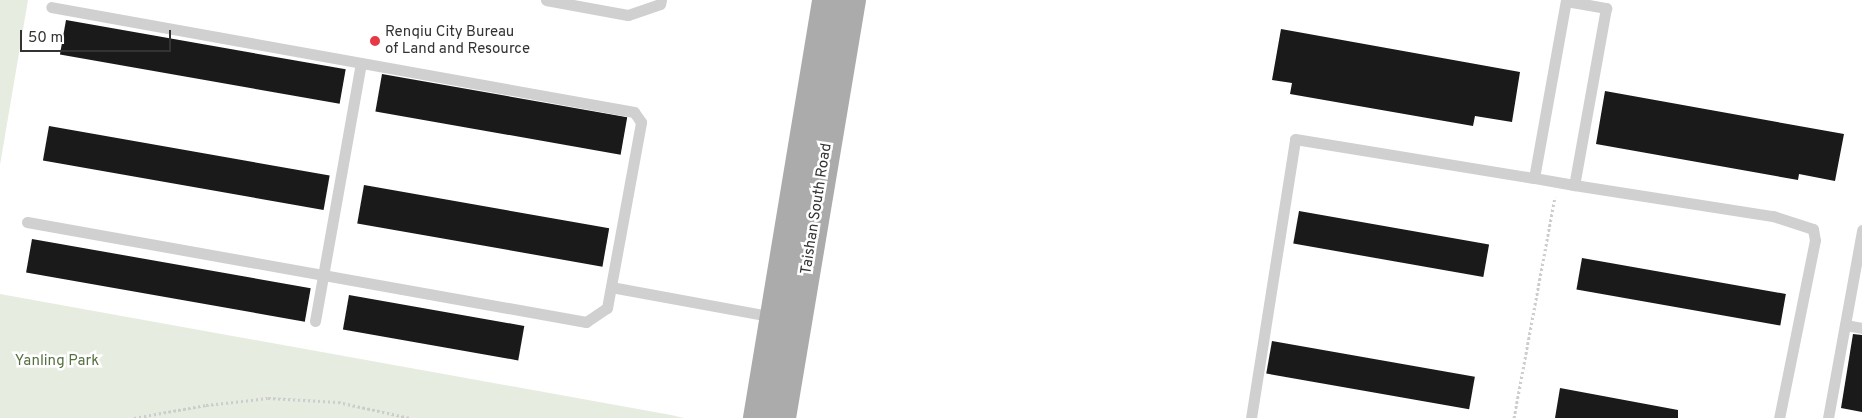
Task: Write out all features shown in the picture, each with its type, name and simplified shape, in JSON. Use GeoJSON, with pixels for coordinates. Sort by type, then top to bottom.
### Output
{"type":"FeatureCollection","features":[{"type":"Feature","properties":{"kind":"main road","name":"Taishan South Road"},"geometry":{"type":"LineString","coordinates":[[757,418],[826,0]]}},
{"type":"Feature","properties":{"kind":"main road","name":"Taishan South Road"},"geometry":{"type":"LineString","coordinates":[[782,418],[852,0]]}},
{"type":"Feature","properties":{"kind":"lane"},"geometry":{"type":"LineString","coordinates":[[546,0],[628,15],[660,4],[660,0]]}},
{"type":"Feature","properties":{"kind":"lane"},"geometry":{"type":"LineString","coordinates":[[1534,178],[1566,1],[1588,3],[1606,8],[1574,185]]}},
{"type":"Feature","properties":{"kind":"lane"},"geometry":{"type":"LineString","coordinates":[[27,222],[586,322],[607,308],[641,122],[634,112],[51,7]]}},
{"type":"Feature","properties":{"kind":"lane"},"geometry":{"type":"LineString","coordinates":[[315,321],[361,63]]}},
{"type":"Feature","properties":{"kind":"lane"},"geometry":{"type":"LineString","coordinates":[[1251,418],[1294,139],[1774,216],[1813,229],[1815,240],[1779,418]]}},
{"type":"Feature","properties":{"kind":"lane"},"geometry":{"type":"LineString","coordinates":[[1828,418],[1862,230]]}},
{"type":"Feature","properties":{"kind":"lane"},"geometry":{"type":"LineString","coordinates":[[611,287],[774,317]]}},
{"type":"Feature","properties":{"kind":"lane"},"geometry":{"type":"LineString","coordinates":[[1845,324],[1862,328]]}},
{"type":"Feature","properties":{"kind":"path"},"geometry":{"type":"LineString","coordinates":[[1514,418],[1558,182]]}},
{"type":"Feature","properties":{"kind":"path"},"geometry":{"type":"LineString","coordinates":[[134,418],[206,405],[268,398],[338,402],[410,418]]}},
{"type":"Feature","properties":{"kind":"green space"},"geometry":{"type":"Polygon","coordinates":[[[0,0],[28,0],[0,165],[0,0]]]}},
{"type":"Feature","properties":{"kind":"green space","name":"Yanling Park"},"geometry":{"type":"Polygon","coordinates":[[[0,294],[671,415],[684,418],[0,418],[0,294]]]}},
{"type":"Feature","properties":{"kind":"building"},"geometry":{"type":"Polygon","coordinates":[[[66,20],[346,69],[340,104],[60,54],[66,20]]]}},
{"type":"Feature","properties":{"kind":"building"},"geometry":{"type":"Polygon","coordinates":[[[1281,29],[1520,72],[1512,122],[1475,116],[1473,126],[1290,94],[1292,83],[1272,80],[1281,29]]]}},
{"type":"Feature","properties":{"kind":"building"},"geometry":{"type":"Polygon","coordinates":[[[382,74],[627,117],[621,155],[375,111],[382,74]]]}},
{"type":"Feature","properties":{"kind":"building"},"geometry":{"type":"Polygon","coordinates":[[[1605,91],[1844,134],[1835,181],[1799,174],[1798,180],[1596,144],[1605,91]]]}},
{"type":"Feature","properties":{"kind":"building"},"geometry":{"type":"Polygon","coordinates":[[[49,126],[330,175],[324,210],[43,160],[49,126]]]}},
{"type":"Feature","properties":{"kind":"building"},"geometry":{"type":"Polygon","coordinates":[[[364,185],[609,228],[602,267],[357,223],[364,185]]]}},
{"type":"Feature","properties":{"kind":"building"},"geometry":{"type":"Polygon","coordinates":[[[1299,211],[1489,245],[1483,277],[1293,243],[1299,211]]]}},
{"type":"Feature","properties":{"kind":"building"},"geometry":{"type":"Polygon","coordinates":[[[32,239],[311,288],[305,322],[26,272],[32,239]]]}},
{"type":"Feature","properties":{"kind":"building"},"geometry":{"type":"Polygon","coordinates":[[[1582,258],[1786,294],[1780,325],[1576,290],[1582,258]]]}},
{"type":"Feature","properties":{"kind":"building"},"geometry":{"type":"Polygon","coordinates":[[[349,295],[524,326],[518,360],[343,329],[349,295]]]}},
{"type":"Feature","properties":{"kind":"building"},"geometry":{"type":"Polygon","coordinates":[[[1853,334],[1862,335],[1862,412],[1841,408],[1853,334]]]}},
{"type":"Feature","properties":{"kind":"building"},"geometry":{"type":"Polygon","coordinates":[[[1272,341],[1475,377],[1469,409],[1266,373],[1272,341]]]}},
{"type":"Feature","properties":{"kind":"building"},"geometry":{"type":"Polygon","coordinates":[[[1560,388],[1678,410],[1678,418],[1555,418],[1560,388]]]}},
{"type":"Feature","properties":{"kind":"place","name":"Renqiu City Bureau of Land and Resource"},"geometry":{"type":"Point","coordinates":[375,41]}}]}
